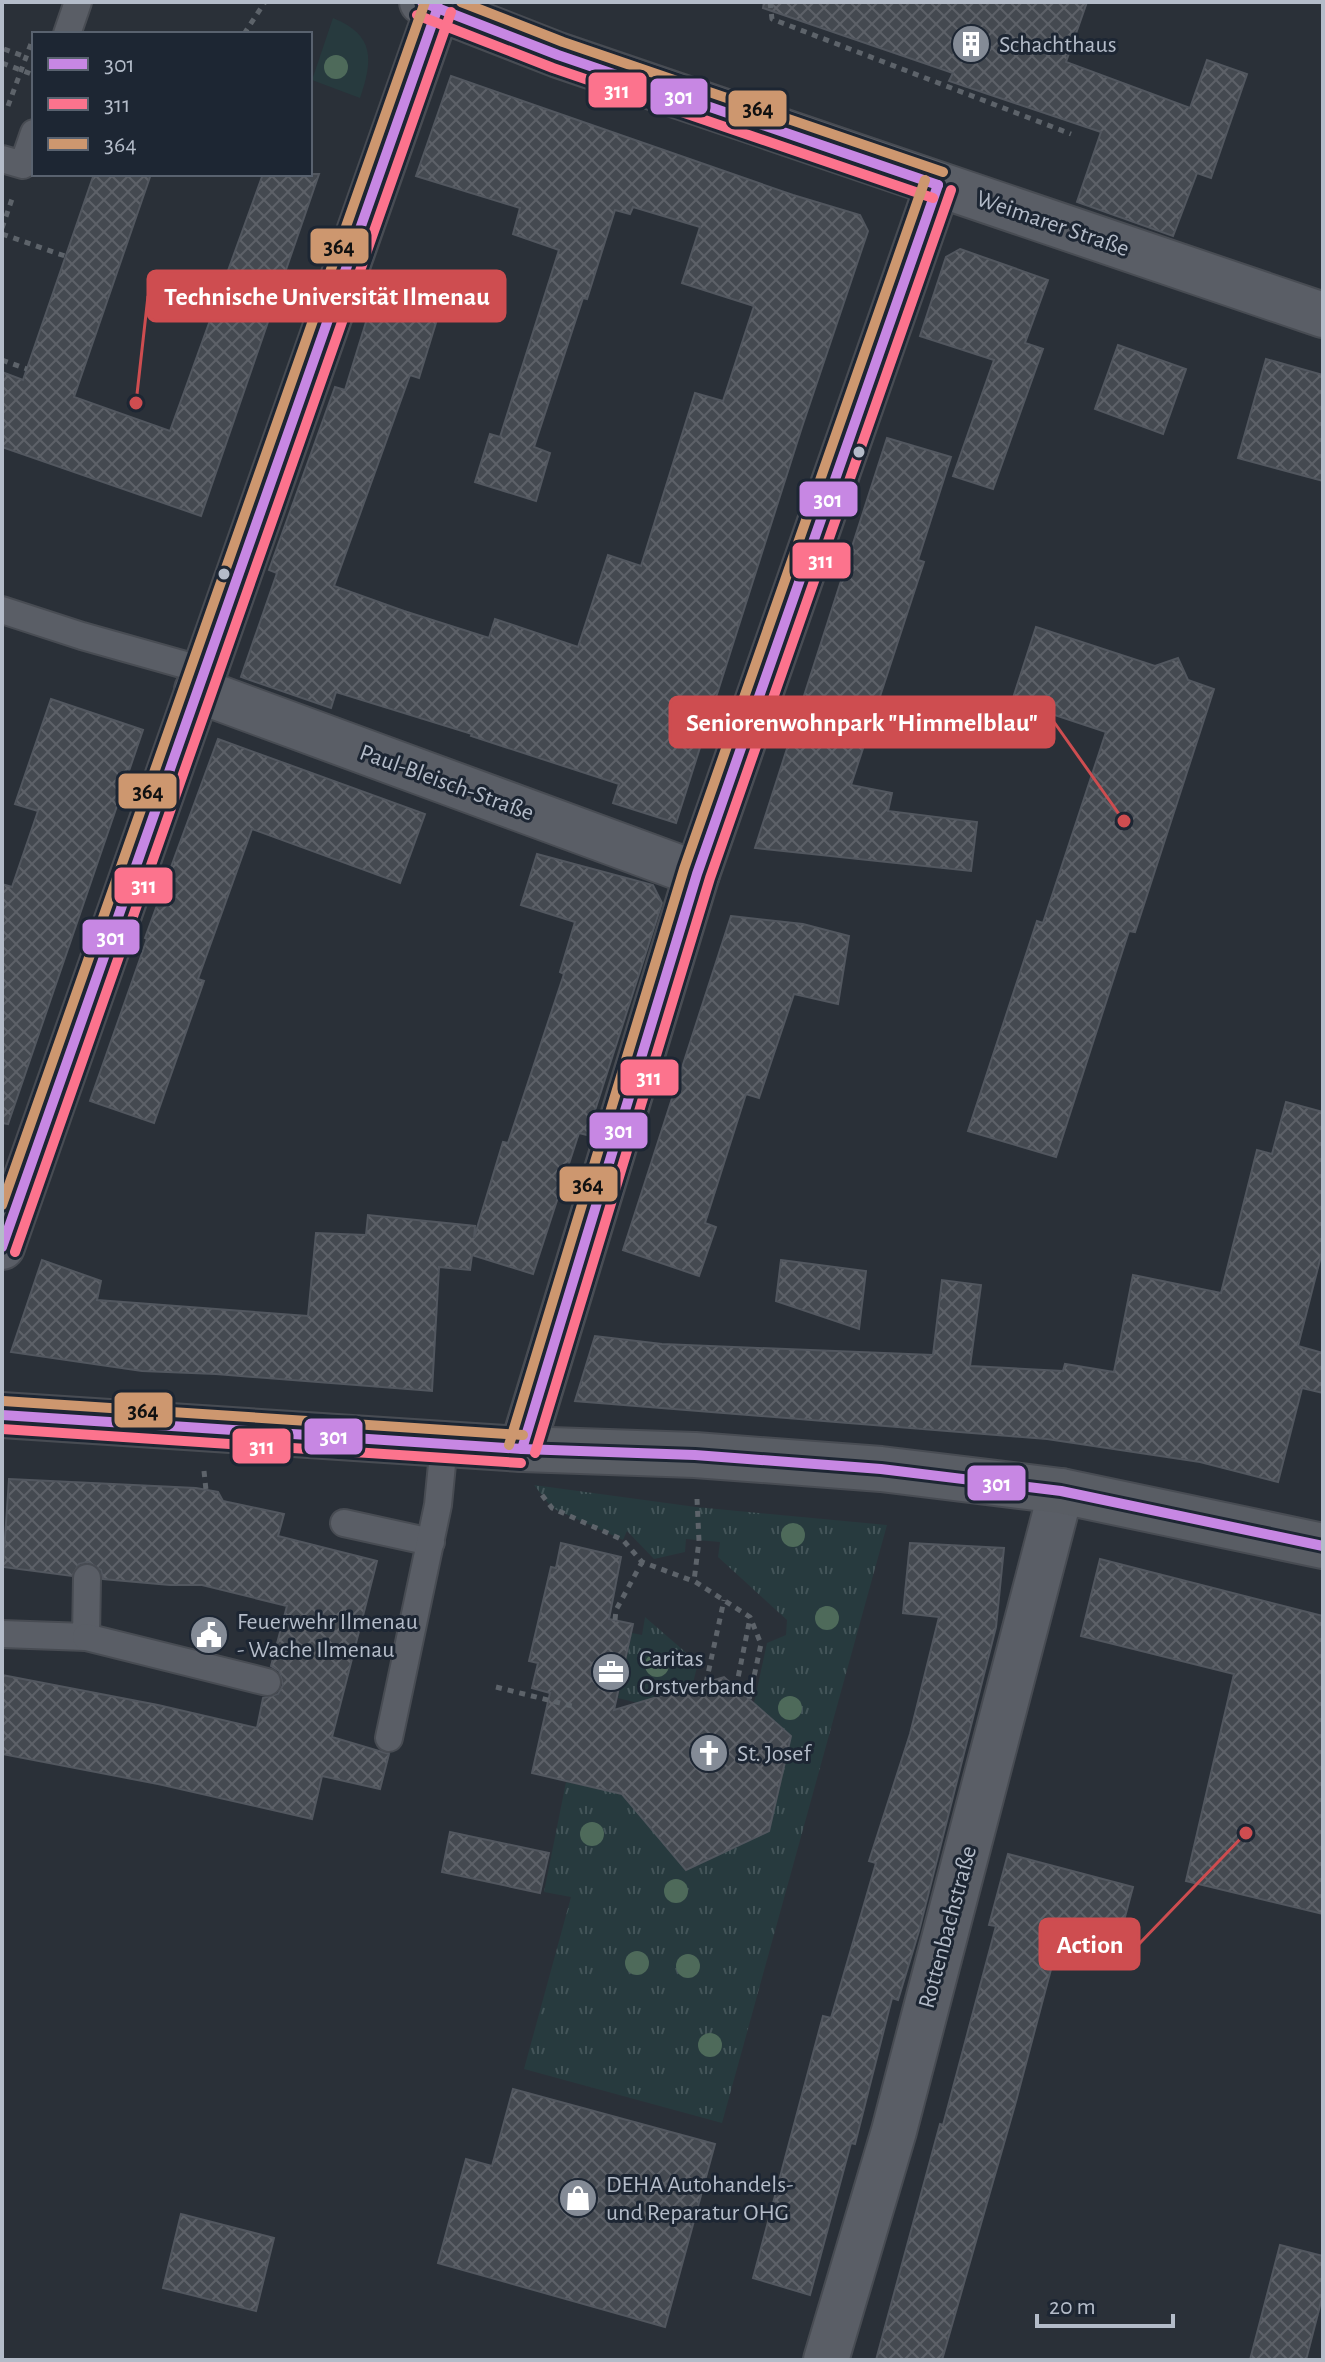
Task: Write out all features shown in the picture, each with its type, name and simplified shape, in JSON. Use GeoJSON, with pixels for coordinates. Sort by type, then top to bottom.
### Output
{"type":"FeatureCollection","features":[{"type":"Feature","properties":{"kind":"main road"},"geometry":{"type":"LineString","coordinates":[[2,1415],[444,1444],[528,1467],[695,1455],[881,1469],[1061,1491],[1323,1546]]}},
{"type":"Feature","properties":{"kind":"street","name":"Weimarer Straße"},"geometry":{"type":"LineString","coordinates":[[433,4],[558,55],[1323,315]]}},
{"type":"Feature","properties":{"kind":"street"},"geometry":{"type":"LineString","coordinates":[[2,1247],[433,4]]}},
{"type":"Feature","properties":{"kind":"street"},"geometry":{"type":"LineString","coordinates":[[528,1467],[697,874],[938,185]]}},
{"type":"Feature","properties":{"kind":"street","name":"Paul-Bleisch-Straße"},"geometry":{"type":"LineString","coordinates":[[200,680],[697,874]]}},
{"type":"Feature","properties":{"kind":"street","name":"Rottenbachstraße"},"geometry":{"type":"LineString","coordinates":[[826,2360],[894,2131],[1061,1491]]}},
{"type":"Feature","properties":{"kind":"lane"},"geometry":{"type":"LineString","coordinates":[[68,32],[78,2]]}},
{"type":"Feature","properties":{"kind":"lane"},"geometry":{"type":"LineString","coordinates":[[2,159],[23,165],[32,139]]}},
{"type":"Feature","properties":{"kind":"lane"},"geometry":{"type":"LineString","coordinates":[[2,610],[200,680]]}},
{"type":"Feature","properties":{"kind":"lane"},"geometry":{"type":"LineString","coordinates":[[389,1738],[438,1505],[444,1444]]}},
{"type":"Feature","properties":{"kind":"lane"},"geometry":{"type":"LineString","coordinates":[[344,1523],[431,1542]]}},
{"type":"Feature","properties":{"kind":"lane"},"geometry":{"type":"LineString","coordinates":[[86,1637],[87,1578]]}},
{"type":"Feature","properties":{"kind":"lane"},"geometry":{"type":"LineString","coordinates":[[2,1634],[86,1637],[267,1682]]}},
{"type":"Feature","properties":{"kind":"path"},"geometry":{"type":"LineString","coordinates":[[245,32],[265,2]]}},
{"type":"Feature","properties":{"kind":"path"},"geometry":{"type":"LineString","coordinates":[[770,2],[772,19],[1071,134]]}},
{"type":"Feature","properties":{"kind":"path"},"geometry":{"type":"LineString","coordinates":[[7,109],[32,40]]}},
{"type":"Feature","properties":{"kind":"path"},"geometry":{"type":"LineString","coordinates":[[4,49],[26,57]]}},
{"type":"Feature","properties":{"kind":"path"},"geometry":{"type":"LineString","coordinates":[[2,63],[32,74]]}},
{"type":"Feature","properties":{"kind":"path"},"geometry":{"type":"LineString","coordinates":[[2,234],[65,256]]}},
{"type":"Feature","properties":{"kind":"path"},"geometry":{"type":"LineString","coordinates":[[2,360],[27,369]]}},
{"type":"Feature","properties":{"kind":"path"},"geometry":{"type":"LineString","coordinates":[[694,1581],[699,1541],[695,1455]]}},
{"type":"Feature","properties":{"kind":"path"},"geometry":{"type":"LineString","coordinates":[[528,1467],[552,1508],[623,1540],[642,1562],[694,1581],[750,1617],[761,1644],[749,1700]]}},
{"type":"Feature","properties":{"kind":"path"},"geometry":{"type":"LineString","coordinates":[[682,1502],[713,1506]]}},
{"type":"Feature","properties":{"kind":"path"},"geometry":{"type":"LineString","coordinates":[[615,1620],[616,1610],[642,1562]]}},
{"type":"Feature","properties":{"kind":"path"},"geometry":{"type":"LineString","coordinates":[[706,1683],[724,1600]]}},
{"type":"Feature","properties":{"kind":"path"},"geometry":{"type":"LineString","coordinates":[[736,1688],[750,1617]]}},
{"type":"Feature","properties":{"kind":"path"},"geometry":{"type":"LineString","coordinates":[[496,1687],[572,1706]]}},
{"type":"Feature","properties":{"kind":"green space"},"geometry":{"type":"Polygon","coordinates":[[[333,18],[357,32],[367,50],[367,72],[360,98],[312,80],[333,18]]]}},
{"type":"Feature","properties":{"kind":"green space"},"geometry":{"type":"Polygon","coordinates":[[[534,1485],[696,1507],[887,1525],[722,2123],[524,2069],[571,1897],[544,1892],[566,1782],[622,1794],[686,1870],[769,1831],[791,1736],[754,1703],[767,1643],[786,1635],[787,1620],[718,1557],[720,1542],[686,1539],[685,1552],[654,1559],[627,1531],[623,1540],[552,1508],[534,1485]]]}},
{"type":"Feature","properties":{"kind":"green space"},"geometry":{"type":"Polygon","coordinates":[[[645,1617],[698,1663],[692,1687],[642,1701],[642,1704],[618,1698],[632,1633],[642,1635],[645,1617]]]}},
{"type":"Feature","properties":{"kind":"building"},"geometry":{"type":"Polygon","coordinates":[[[764,2],[1087,2],[1066,62],[1190,108],[1207,60],[1247,74],[1211,178],[1197,173],[1173,236],[1077,202],[1101,132],[949,81],[953,73],[763,8],[764,2]]]}},
{"type":"Feature","properties":{"kind":"building"},"geometry":{"type":"Polygon","coordinates":[[[451,76],[793,195],[860,215],[868,231],[676,823],[613,803],[619,784],[472,734],[336,692],[331,708],[241,677],[277,573],[269,570],[335,387],[345,390],[379,280],[443,300],[419,378],[410,375],[334,586],[404,611],[489,638],[495,619],[578,647],[608,555],[641,566],[695,393],[723,401],[754,306],[682,283],[700,227],[633,207],[630,214],[615,210],[534,447],[550,453],[536,501],[475,482],[490,434],[500,437],[559,250],[513,234],[520,208],[416,176],[451,76]]]}},
{"type":"Feature","properties":{"kind":"building"},"geometry":{"type":"Polygon","coordinates":[[[319,174],[201,516],[2,447],[2,372],[23,380],[93,176],[150,176],[74,397],[170,431],[262,176],[319,174]]]}},
{"type":"Feature","properties":{"kind":"building"},"geometry":{"type":"Polygon","coordinates":[[[960,249],[1048,280],[1025,343],[1043,349],[993,489],[953,476],[994,360],[920,336],[946,257],[960,249]]]}},
{"type":"Feature","properties":{"kind":"building"},"geometry":{"type":"Polygon","coordinates":[[[1118,345],[1186,369],[1163,434],[1095,409],[1118,345]]]}},
{"type":"Feature","properties":{"kind":"building"},"geometry":{"type":"Polygon","coordinates":[[[1266,359],[1323,375],[1323,481],[1238,458],[1266,359]]]}},
{"type":"Feature","properties":{"kind":"building"},"geometry":{"type":"Polygon","coordinates":[[[887,438],[951,457],[918,560],[924,562],[851,785],[892,793],[888,811],[977,822],[971,871],[755,848],[887,438]]]}},
{"type":"Feature","properties":{"kind":"building"},"geometry":{"type":"Polygon","coordinates":[[[1036,627],[1155,666],[1178,658],[1188,680],[1214,689],[1135,932],[1129,931],[1056,1157],[968,1131],[1037,921],[1043,923],[1106,732],[1012,701],[1036,627]]]}},
{"type":"Feature","properties":{"kind":"building"},"geometry":{"type":"Polygon","coordinates":[[[51,699],[143,730],[8,1124],[2,1123],[2,884],[12,887],[38,811],[15,804],[51,699]]]}},
{"type":"Feature","properties":{"kind":"building"},"geometry":{"type":"Polygon","coordinates":[[[218,739],[425,814],[400,883],[252,829],[198,979],[204,981],[154,1123],[90,1101],[145,938],[218,739]]]}},
{"type":"Feature","properties":{"kind":"building"},"geometry":{"type":"Polygon","coordinates":[[[537,854],[653,885],[662,903],[587,1135],[579,1133],[533,1274],[472,1255],[470,1270],[439,1267],[432,1391],[142,1371],[11,1352],[42,1260],[101,1281],[97,1300],[308,1316],[316,1233],[366,1235],[368,1215],[475,1226],[474,1238],[503,1142],[508,1143],[564,974],[560,972],[575,922],[521,905],[537,854]]]}},
{"type":"Feature","properties":{"kind":"building"},"geometry":{"type":"Polygon","coordinates":[[[731,916],[803,924],[849,936],[838,1004],[794,994],[759,1098],[746,1094],[705,1223],[716,1227],[699,1276],[623,1250],[731,916]]]}},
{"type":"Feature","properties":{"kind":"building"},"geometry":{"type":"Polygon","coordinates":[[[1286,1102],[1323,1112],[1323,1248],[1298,1346],[1323,1353],[1323,1393],[1302,1388],[1278,1482],[1200,1462],[1047,1439],[575,1401],[595,1336],[662,1344],[933,1355],[942,1280],[981,1285],[970,1366],[1063,1371],[1065,1364],[1114,1372],[1133,1275],[1221,1293],[1257,1150],[1272,1154],[1286,1102]]]}},
{"type":"Feature","properties":{"kind":"building"},"geometry":{"type":"Polygon","coordinates":[[[781,1260],[866,1271],[859,1329],[776,1301],[781,1260]]]}},
{"type":"Feature","properties":{"kind":"building"},"geometry":{"type":"Polygon","coordinates":[[[9,1479],[196,1488],[218,1492],[223,1501],[284,1514],[278,1536],[377,1561],[332,1737],[389,1754],[380,1789],[322,1776],[312,1819],[158,1784],[2,1754],[2,1675],[257,1728],[263,1698],[278,1694],[283,1685],[279,1671],[271,1666],[287,1606],[202,1585],[103,1579],[101,1570],[88,1562],[79,1564],[72,1576],[3,1567],[9,1479]]]}},
{"type":"Feature","properties":{"kind":"building"},"geometry":{"type":"Polygon","coordinates":[[[561,1543],[621,1557],[609,1619],[633,1624],[614,1710],[724,1677],[791,1736],[769,1831],[686,1870],[622,1794],[532,1773],[550,1693],[532,1688],[538,1663],[529,1661],[551,1567],[556,1568],[561,1543]]]}},
{"type":"Feature","properties":{"kind":"building"},"geometry":{"type":"Polygon","coordinates":[[[910,1543],[1004,1548],[996,1627],[919,1931],[898,2000],[892,1998],[855,2144],[851,2143],[810,2295],[753,2278],[823,2016],[831,2018],[876,1863],[869,1861],[910,1734],[939,1617],[903,1613],[910,1543]]]}},
{"type":"Feature","properties":{"kind":"building"},"geometry":{"type":"Polygon","coordinates":[[[1100,1559],[1323,1616],[1323,1914],[1186,1881],[1234,1674],[1081,1636],[1100,1559]]]}},
{"type":"Feature","properties":{"kind":"building"},"geometry":{"type":"Polygon","coordinates":[[[450,1832],[549,1853],[540,1893],[442,1872],[450,1832]]]}},
{"type":"Feature","properties":{"kind":"building"},"geometry":{"type":"Polygon","coordinates":[[[1008,1854],[1133,1887],[1114,1958],[1058,1943],[942,2360],[876,2360],[996,1926],[989,1925],[1008,1854]]]}},
{"type":"Feature","properties":{"kind":"building","name":"DEHA Autohandels- und Reparatur OHG"},"geometry":{"type":"Polygon","coordinates":[[[513,2089],[715,2144],[665,2327],[438,2263],[466,2159],[492,2166],[513,2089]]]}},
{"type":"Feature","properties":{"kind":"building"},"geometry":{"type":"Polygon","coordinates":[[[181,2214],[274,2238],[256,2311],[163,2288],[181,2214]]]}},
{"type":"Feature","properties":{"kind":"building"},"geometry":{"type":"Polygon","coordinates":[[[1280,2245],[1323,2256],[1323,2294],[1306,2360],[1250,2360],[1280,2245]]]}},
{"type":"Feature","properties":{"kind":"transit line","name":"301"},"geometry":{"type":"LineString","coordinates":[[422,2],[558,55],[938,185]]}},
{"type":"Feature","properties":{"kind":"transit line","name":"364"},"geometry":{"type":"LineString","coordinates":[[2,1205],[425,2]]}},
{"type":"Feature","properties":{"kind":"transit line","name":"364"},"geometry":{"type":"LineString","coordinates":[[461,2],[563,42],[943,172]]}},
{"type":"Feature","properties":{"kind":"transit line","name":"301"},"geometry":{"type":"LineString","coordinates":[[2,1247],[438,7]]}},
{"type":"Feature","properties":{"kind":"transit line","name":"311"},"geometry":{"type":"LineString","coordinates":[[15,1252],[451,12]]}},
{"type":"Feature","properties":{"kind":"transit line","name":"311"},"geometry":{"type":"LineString","coordinates":[[417,15],[553,68],[933,198]]}},
{"type":"Feature","properties":{"kind":"transit line","name":"364"},"geometry":{"type":"LineString","coordinates":[[509,1445],[684,869],[925,180]]}},
{"type":"Feature","properties":{"kind":"transit line","name":"301"},"geometry":{"type":"LineString","coordinates":[[522,1449],[697,874],[938,185]]}},
{"type":"Feature","properties":{"kind":"transit line","name":"311"},"geometry":{"type":"LineString","coordinates":[[535,1453],[710,878],[951,190]]}},
{"type":"Feature","properties":{"kind":"transit line","name":"364"},"geometry":{"type":"LineString","coordinates":[[3,1401],[523,1435]]}},
{"type":"Feature","properties":{"kind":"transit line","name":"301"},"geometry":{"type":"LineString","coordinates":[[2,1415],[522,1449],[695,1455],[881,1469],[1061,1491],[1323,1546]]}},
{"type":"Feature","properties":{"kind":"transit line","name":"311"},"geometry":{"type":"LineString","coordinates":[[2,1429],[521,1463]]}},
{"type":"Feature","properties":{"kind":"place","name":"Schachthaus"},"geometry":{"type":"Point","coordinates":[971,44]}},
{"type":"Feature","properties":{"kind":"place","name":"Technische Universität Ilmenau"},"geometry":{"type":"Point","coordinates":[136,403]}},
{"type":"Feature","properties":{"kind":"place","name":"Seniorenwohnpark \"Himmelblau\""},"geometry":{"type":"Point","coordinates":[1124,821]}},
{"type":"Feature","properties":{"kind":"place","name":"Feuerwehr Ilmenau - Wache Ilmenau"},"geometry":{"type":"Point","coordinates":[209,1635]}},
{"type":"Feature","properties":{"kind":"place","name":"Caritas Orstverband"},"geometry":{"type":"Point","coordinates":[611,1672]}},
{"type":"Feature","properties":{"kind":"place","name":"St. Josef"},"geometry":{"type":"Point","coordinates":[709,1753]}},
{"type":"Feature","properties":{"kind":"place","name":"Action"},"geometry":{"type":"Point","coordinates":[1246,1833]}},
{"type":"Feature","properties":{"kind":"place","name":"DEHA Autohandels- und Reparatur OHG"},"geometry":{"type":"Point","coordinates":[578,2198]}}]}
